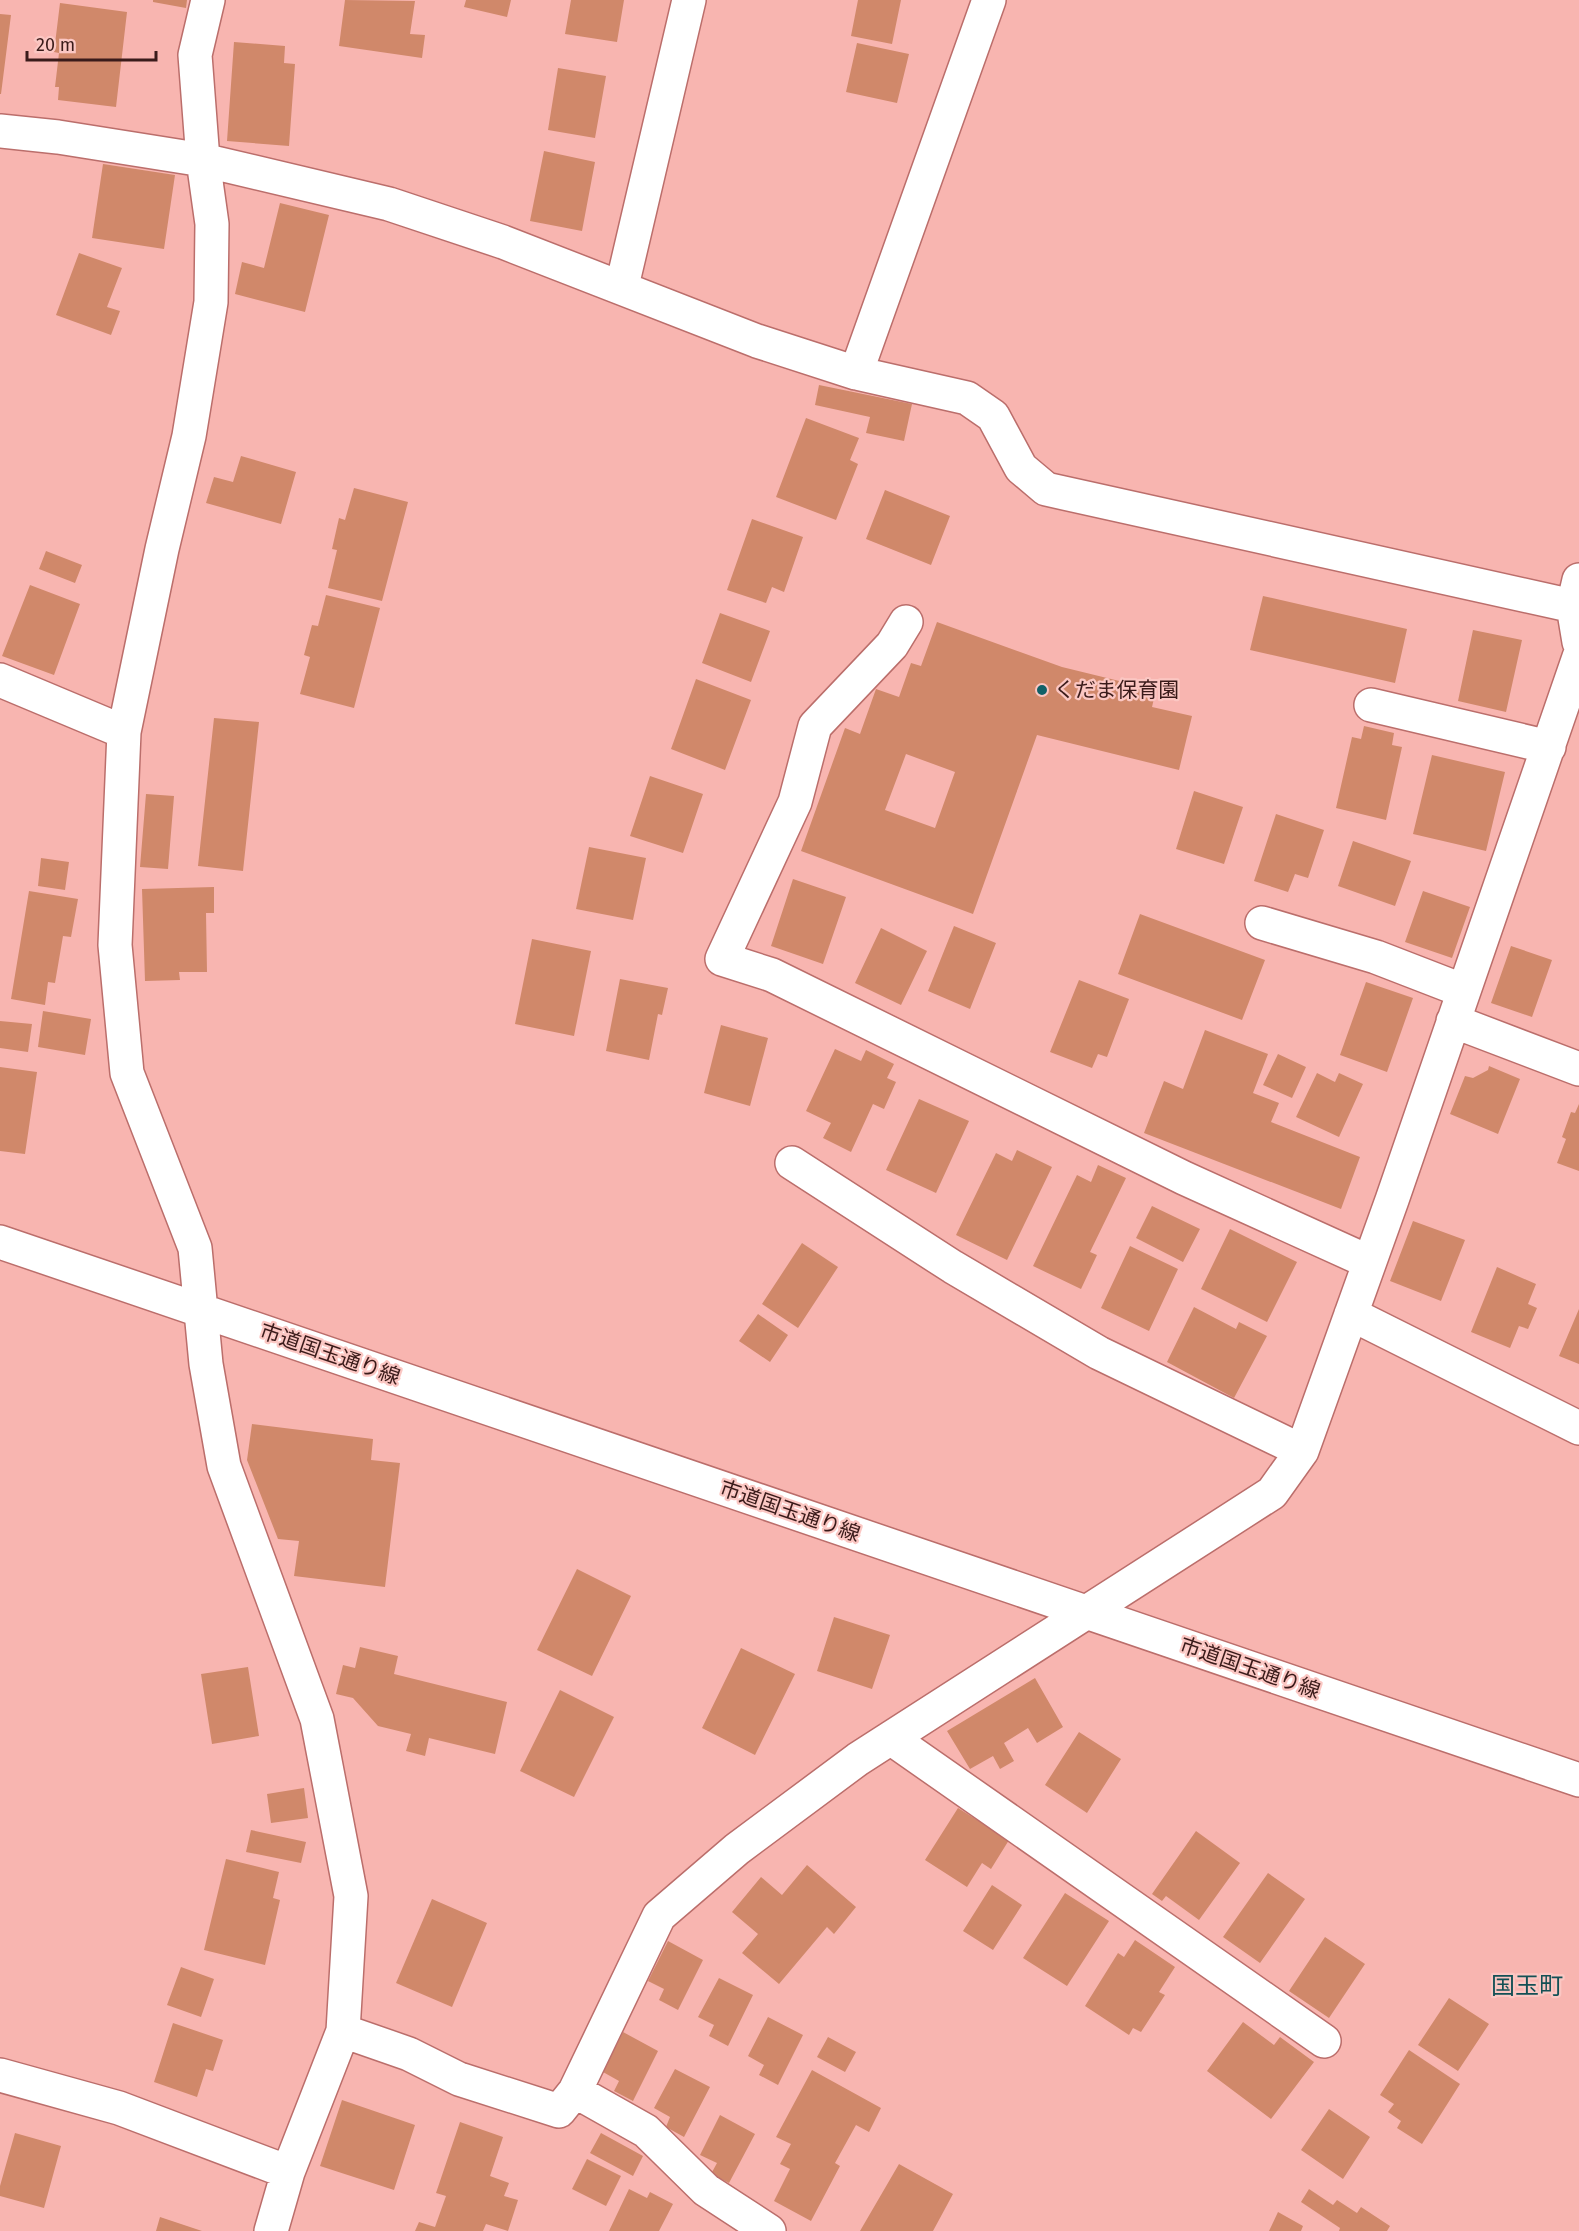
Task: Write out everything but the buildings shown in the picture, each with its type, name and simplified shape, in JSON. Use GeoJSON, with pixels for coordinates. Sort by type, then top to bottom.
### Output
{"type":"FeatureCollection","features":[{"type":"Feature","properties":{"kind":"street"},"geometry":{"type":"LineString","coordinates":[[208,0],[195,55],[212,224],[211,302],[189,436],[162,549],[124,732],[115,945],[128,1073],[195,1248],[206,1364],[224,1466],[313,1708],[351,1896],[343,2031],[288,2172],[271,2231]]}},
{"type":"Feature","properties":{"kind":"street"},"geometry":{"type":"LineString","coordinates":[[622,286],[689,0]]}},
{"type":"Feature","properties":{"kind":"street"},"geometry":{"type":"LineString","coordinates":[[856,373],[989,0]]}},
{"type":"Feature","properties":{"kind":"street"},"geometry":{"type":"LineString","coordinates":[[0,131],[58,137],[204,159],[389,204],[503,242],[622,286],[757,341],[856,373],[967,398],[993,416],[1021,468],[1046,489],[1576,593],[1579,642]]}},
{"type":"Feature","properties":{"kind":"street"},"geometry":{"type":"LineString","coordinates":[[906,622],[892,645],[815,726],[795,802],[722,959],[772,975],[1184,1178],[1370,1262]]}},
{"type":"Feature","properties":{"kind":"street"},"geometry":{"type":"LineString","coordinates":[[343,2031],[409,2054],[459,2079],[559,2110],[575,2091],[659,1916],[737,1849],[858,1759],[1272,1493],[1302,1451],[1352,1314],[1579,657]]}},
{"type":"Feature","properties":{"kind":"street"},"geometry":{"type":"LineString","coordinates":[[0,680],[124,732]]}},
{"type":"Feature","properties":{"kind":"street"},"geometry":{"type":"LineString","coordinates":[[1371,705],[1549,747]]}},
{"type":"Feature","properties":{"kind":"street"},"geometry":{"type":"LineString","coordinates":[[1262,923],[1376,957],[1464,991]]}},
{"type":"Feature","properties":{"kind":"street"},"geometry":{"type":"LineString","coordinates":[[1453,1021],[1579,1069]]}},
{"type":"Feature","properties":{"kind":"street"},"geometry":{"type":"LineString","coordinates":[[792,1162],[953,1267],[1099,1353],[1302,1451]]}},
{"type":"Feature","properties":{"kind":"street","name":"市道国玉通り線"},"geometry":{"type":"LineString","coordinates":[[0,1242],[1579,1780]]}},
{"type":"Feature","properties":{"kind":"street"},"geometry":{"type":"LineString","coordinates":[[1352,1314],[1579,1428]]}},
{"type":"Feature","properties":{"kind":"street"},"geometry":{"type":"LineString","coordinates":[[892,1739],[1324,2041]]}},
{"type":"Feature","properties":{"kind":"street"},"geometry":{"type":"LineString","coordinates":[[0,2075],[119,2108],[288,2172]]}},
{"type":"Feature","properties":{"kind":"street"},"geometry":{"type":"LineString","coordinates":[[575,2091],[646,2131],[706,2190],[769,2231]]}},
{"type":"Feature","properties":{"kind":"place","name":"くだま保育園"},"geometry":{"type":"Point","coordinates":[1042,690]}},
{"type":"Feature","properties":{"kind":"district","name":"国玉町"},"geometry":{"type":"Point","coordinates":[1527,1986]}}]}
